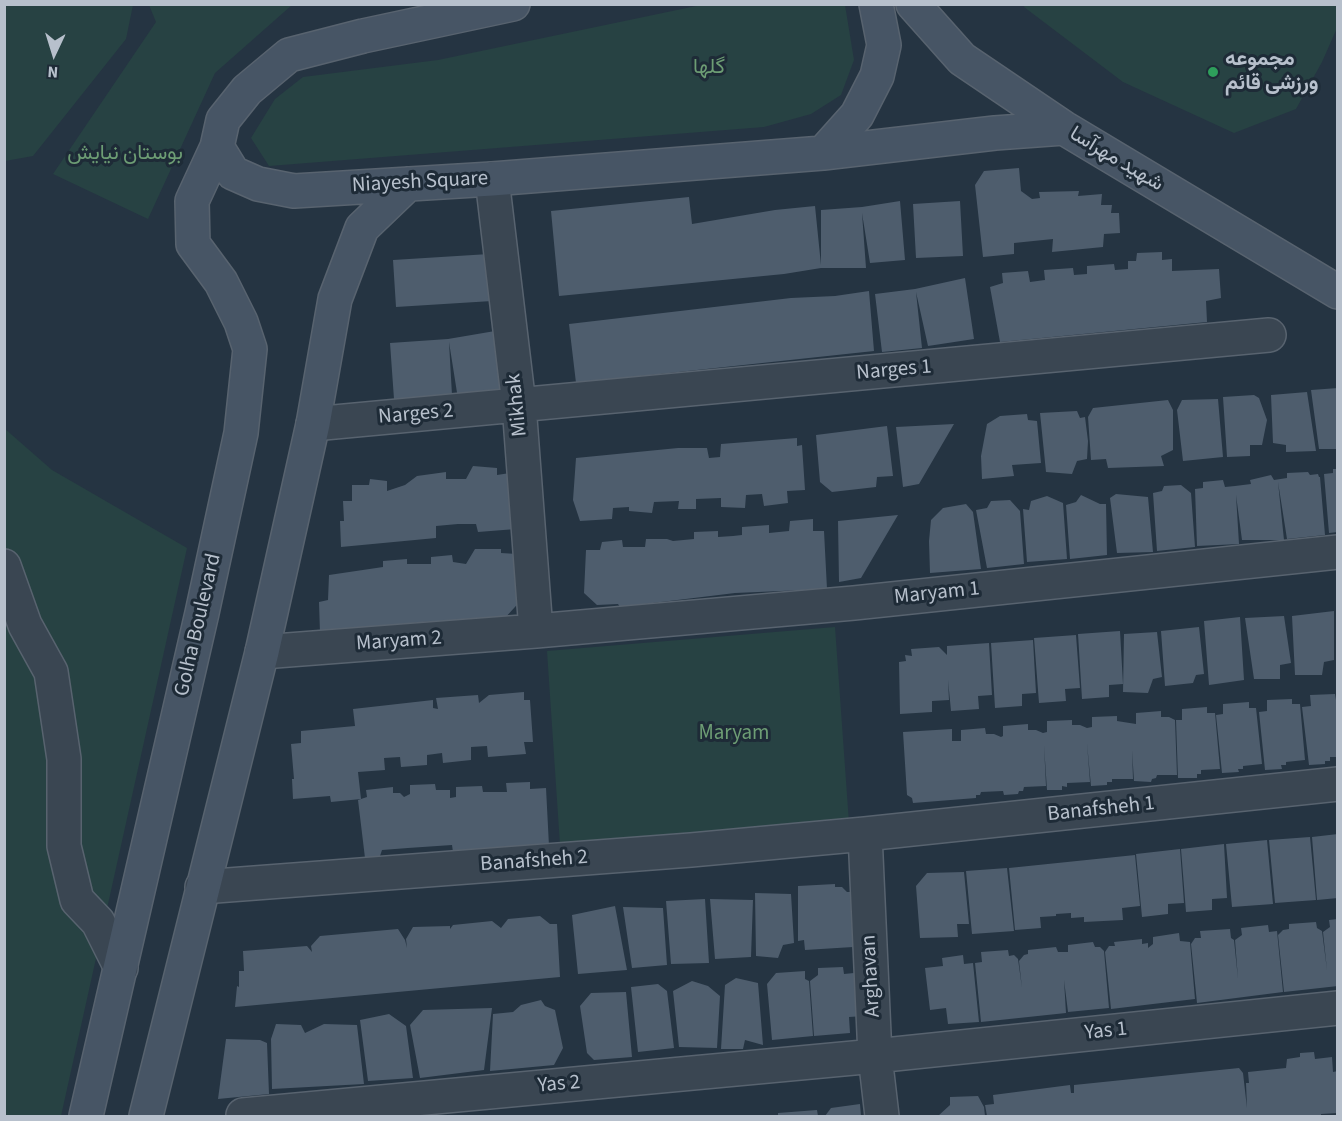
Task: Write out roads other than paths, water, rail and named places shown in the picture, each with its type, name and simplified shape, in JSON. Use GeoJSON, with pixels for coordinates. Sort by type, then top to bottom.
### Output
{"type":"FeatureCollection","features":[{"type":"Feature","properties":{"kind":"main road"},"geometry":{"type":"LineString","coordinates":[[217,147],[223,120],[247,90],[289,55],[363,36],[513,4]]}},
{"type":"Feature","properties":{"kind":"main road"},"geometry":{"type":"LineString","coordinates":[[876,4],[884,45]]}},
{"type":"Feature","properties":{"kind":"main road"},"geometry":{"type":"LineString","coordinates":[[823,153],[857,115],[877,76],[884,45],[900,4]]}},
{"type":"Feature","properties":{"kind":"main road","name":"شهید مهرآسا"},"geometry":{"type":"LineString","coordinates":[[913,4],[962,59],[1064,128],[1338,292]]}},
{"type":"Feature","properties":{"kind":"main road","name":"Niayesh Square"},"geometry":{"type":"LineString","coordinates":[[217,147],[233,173],[258,184],[294,191],[492,179],[823,153],[995,133],[1064,128]]}},
{"type":"Feature","properties":{"kind":"main road","name":"Golha Boulevard"},"geometry":{"type":"LineString","coordinates":[[86,1116],[241,433],[250,349],[241,322],[221,282],[193,244],[192,201],[217,147]]}},
{"type":"Feature","properties":{"kind":"main road"},"geometry":{"type":"LineString","coordinates":[[146,1116],[262,652],[313,424],[335,299],[362,228],[408,184]]}},
{"type":"Feature","properties":{"kind":"street","name":"Mikhak"},"geometry":{"type":"LineString","coordinates":[[492,179],[519,405],[536,631]]}},
{"type":"Feature","properties":{"kind":"street","name":"Narges 1"},"geometry":{"type":"LineString","coordinates":[[519,405],[1269,335]]}},
{"type":"Feature","properties":{"kind":"street","name":"Narges 2"},"geometry":{"type":"LineString","coordinates":[[313,424],[519,405]]}},
{"type":"Feature","properties":{"kind":"street","name":"Maryam 1"},"geometry":{"type":"LineString","coordinates":[[536,631],[854,603],[1338,552]]}},
{"type":"Feature","properties":{"kind":"street"},"geometry":{"type":"LineString","coordinates":[[4,567],[25,625],[51,672],[64,759],[64,846],[77,900],[98,922],[121,968]]}},
{"type":"Feature","properties":{"kind":"street","name":"Maryam 2"},"geometry":{"type":"LineString","coordinates":[[262,652],[536,631]]}},
{"type":"Feature","properties":{"kind":"street","name":"Banafsheh 1"},"geometry":{"type":"LineString","coordinates":[[865,834],[1338,784]]}},
{"type":"Feature","properties":{"kind":"street","name":"Banafsheh 2"},"geometry":{"type":"LineString","coordinates":[[202,887],[691,850],[865,834]]}},
{"type":"Feature","properties":{"kind":"street","name":"Arghavan"},"geometry":{"type":"LineString","coordinates":[[865,834],[875,1056],[882,1116]]}},
{"type":"Feature","properties":{"kind":"street","name":"Yas 1"},"geometry":{"type":"LineString","coordinates":[[875,1056],[1338,1008]]}},
{"type":"Feature","properties":{"kind":"street","name":"Yas 2"},"geometry":{"type":"LineString","coordinates":[[243,1115],[875,1056]]}},
{"type":"Feature","properties":{"kind":"place","name":"مجموعه ورزشی قائم"},"geometry":{"type":"Point","coordinates":[1213,72]}},
{"type":"Feature","properties":{"kind":"park label","name":"گلها"},"geometry":{"type":"Point","coordinates":[709,68]}},
{"type":"Feature","properties":{"kind":"park label","name":"بوستان نیایش"},"geometry":{"type":"Point","coordinates":[125,154]}},
{"type":"Feature","properties":{"kind":"park label","name":"Maryam"},"geometry":{"type":"Point","coordinates":[734,734]}}]}
